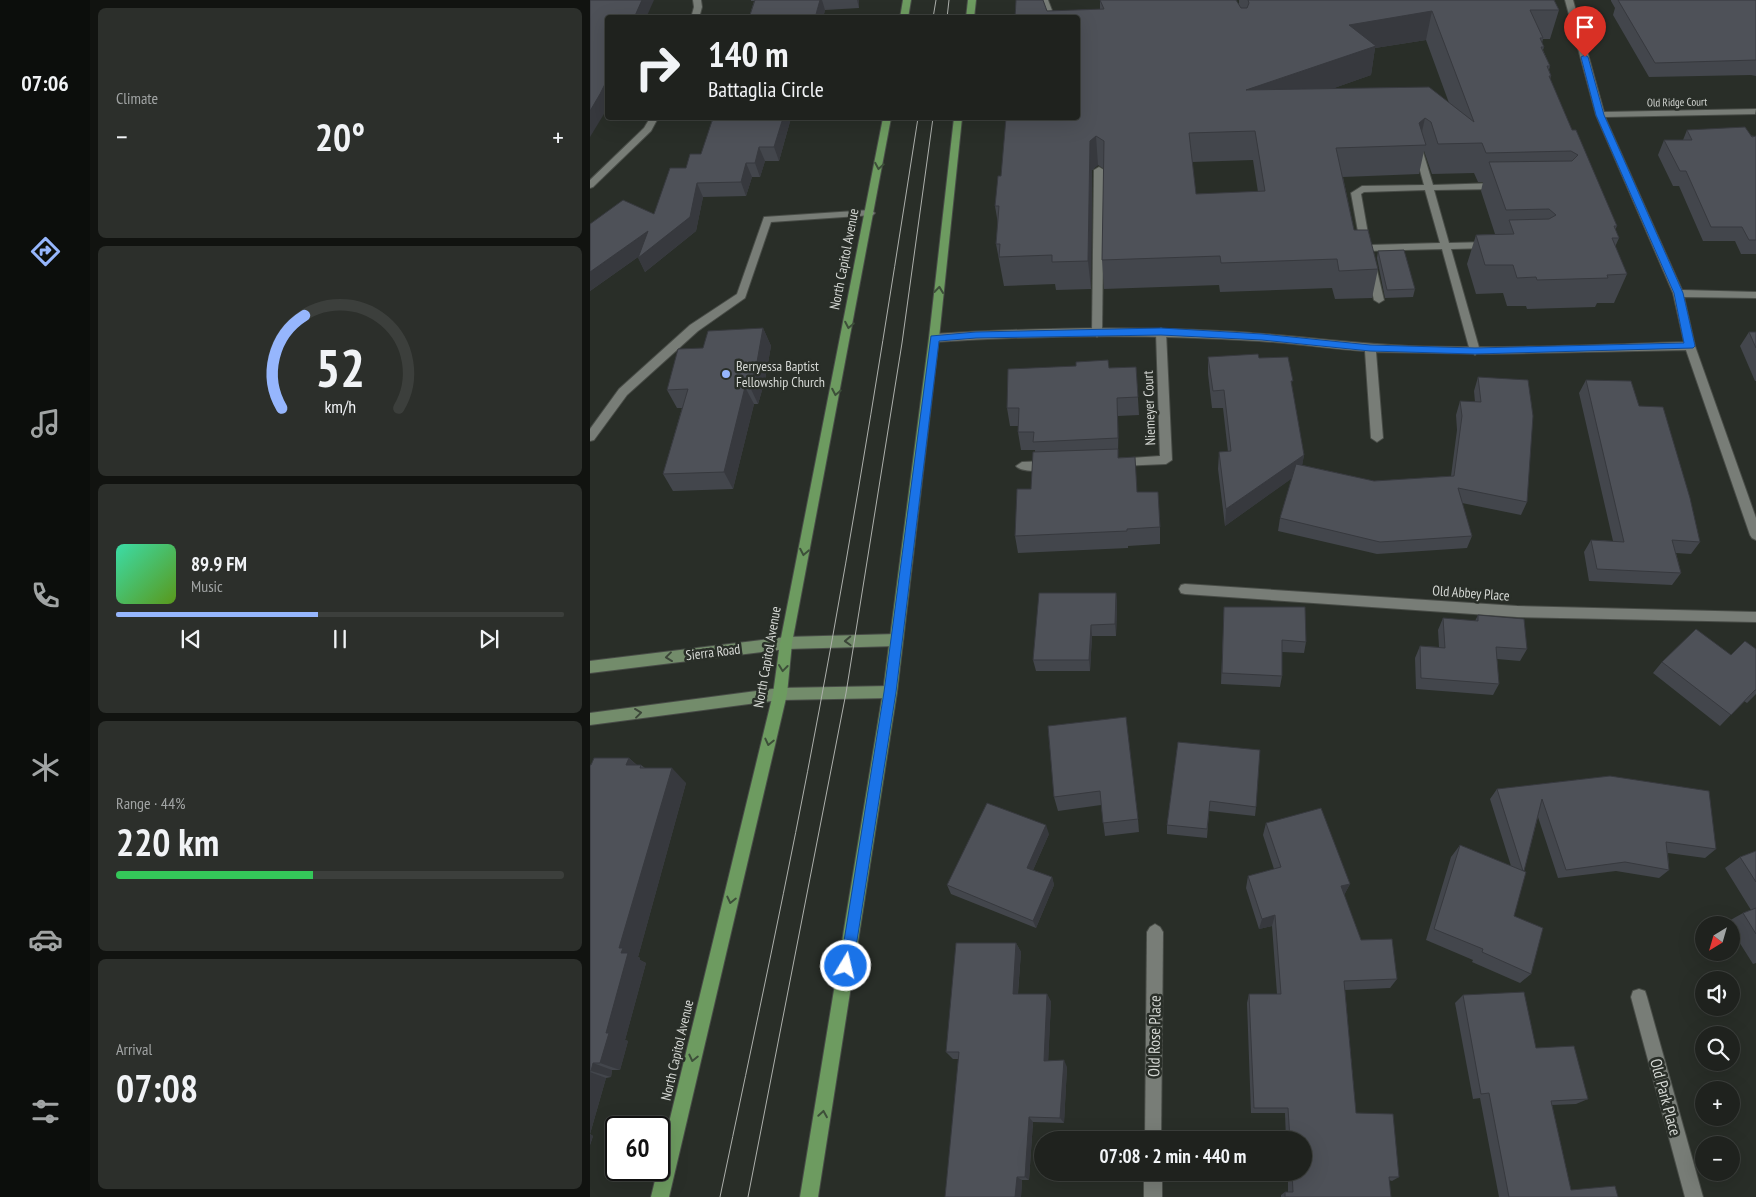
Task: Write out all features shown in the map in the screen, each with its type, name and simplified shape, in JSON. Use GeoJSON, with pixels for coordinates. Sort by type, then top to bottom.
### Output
{"type":"FeatureCollection","features":[{"type":"Feature","properties":{"kind":"main road"},"geometry":{"type":"LineString","coordinates":[[904,15],[907,0]]}},
{"type":"Feature","properties":{"kind":"main road"},"geometry":{"type":"LineString","coordinates":[[970,15],[972,0]]}},
{"type":"Feature","properties":{"kind":"main road","name":"North Capitol Avenue"},"geometry":{"type":"LineString","coordinates":[[660,1197],[780,694],[786,643],[887,120]]}},
{"type":"Feature","properties":{"kind":"main road"},"geometry":{"type":"LineString","coordinates":[[809,1197],[890,692],[934,338],[958,120]]}},
{"type":"Feature","properties":{"kind":"street"},"geometry":{"type":"LineString","coordinates":[[696,15],[698,7],[697,0]]}},
{"type":"Feature","properties":{"kind":"street"},"geometry":{"type":"LineString","coordinates":[[1044,0],[1050,15]]}},
{"type":"Feature","properties":{"kind":"street"},"geometry":{"type":"LineString","coordinates":[[1569,0],[1600,115],[1678,293],[1690,346],[1756,535]]}},
{"type":"Feature","properties":{"kind":"street","name":"Old Ridge Court"},"geometry":{"type":"LineString","coordinates":[[1600,115],[1754,112]]}},
{"type":"Feature","properties":{"kind":"street"},"geometry":{"type":"LineString","coordinates":[[590,185],[648,129],[653,120]]}},
{"type":"Feature","properties":{"kind":"street"},"geometry":{"type":"LineString","coordinates":[[1419,152],[1475,351]]}},
{"type":"Feature","properties":{"kind":"street"},"geometry":{"type":"LineString","coordinates":[[1097,333],[1099,170]]}},
{"type":"Feature","properties":{"kind":"street"},"geometry":{"type":"LineString","coordinates":[[1379,300],[1366,248],[1356,193],[1362,189],[1505,186]]}},
{"type":"Feature","properties":{"kind":"street"},"geometry":{"type":"LineString","coordinates":[[590,437],[623,392],[694,328],[741,296],[767,219],[870,213]]}},
{"type":"Feature","properties":{"kind":"street"},"geometry":{"type":"LineString","coordinates":[[1366,248],[1502,244]]}},
{"type":"Feature","properties":{"kind":"street"},"geometry":{"type":"LineString","coordinates":[[1678,293],[1756,294]]}},
{"type":"Feature","properties":{"kind":"street"},"geometry":{"type":"LineString","coordinates":[[934,338],[976,335],[1161,332],[1262,337],[1370,348],[1475,351],[1690,346]]}},
{"type":"Feature","properties":{"kind":"street","name":"Niemeyer Court"},"geometry":{"type":"LineString","coordinates":[[1109,462],[1166,460],[1161,332]]}},
{"type":"Feature","properties":{"kind":"street"},"geometry":{"type":"LineString","coordinates":[[1370,348],[1377,438]]}},
{"type":"Feature","properties":{"kind":"street"},"geometry":{"type":"LineString","coordinates":[[1022,466],[1061,464]]}},
{"type":"Feature","properties":{"kind":"street","name":"Old Abbey Place"},"geometry":{"type":"LineString","coordinates":[[1185,589],[1299,595],[1484,610],[1646,616],[1756,617]]}},
{"type":"Feature","properties":{"kind":"street","name":"Sierra Road"},"geometry":{"type":"LineString","coordinates":[[590,667],[786,643],[897,640]]}},
{"type":"Feature","properties":{"kind":"street"},"geometry":{"type":"LineString","coordinates":[[590,719],[780,694],[890,692]]}},
{"type":"Feature","properties":{"kind":"street","name":"Old Rose Place"},"geometry":{"type":"LineString","coordinates":[[1153,1131],[1155,932]]}},
{"type":"Feature","properties":{"kind":"street","name":"Old Park Place"},"geometry":{"type":"LineString","coordinates":[[1639,997],[1694,1197]]}},
{"type":"Feature","properties":{"kind":"street"},"geometry":{"type":"LineString","coordinates":[[1153,1181],[1153,1197]]}},
{"type":"Feature","properties":{"kind":"building"},"geometry":{"type":"Polygon","coordinates":[[[590,0],[642,0],[635,15],[605,15],[605,84],[590,111],[590,0]]]}},
{"type":"Feature","properties":{"kind":"building"},"geometry":{"type":"Polygon","coordinates":[[[755,0],[820,0],[816,15],[750,15],[755,0]]]}},
{"type":"Feature","properties":{"kind":"building"},"geometry":{"type":"Polygon","coordinates":[[[1016,0],[1043,0],[1047,11],[1104,9],[1100,0],[1236,0],[1241,8],[1247,8],[1248,0],[1554,0],[1559,10],[1530,10],[1543,38],[1540,38],[1544,47],[1541,47],[1550,66],[1547,66],[1551,76],[1549,76],[1572,130],[1576,130],[1617,226],[1614,226],[1619,238],[1612,238],[1627,274],[1607,275],[1608,278],[1537,280],[1536,277],[1517,278],[1513,265],[1485,265],[1476,235],[1514,234],[1509,220],[1549,219],[1556,215],[1549,209],[1506,210],[1489,162],[1572,161],[1578,155],[1571,151],[1486,153],[1482,143],[1438,144],[1431,122],[1425,118],[1419,123],[1426,145],[1336,148],[1354,230],[1368,230],[1378,269],[1339,271],[1337,259],[1221,263],[1220,256],[1102,260],[1104,141],[1096,136],[1090,141],[1088,261],[1052,262],[1052,255],[999,257],[1000,244],[996,244],[999,206],[995,206],[998,176],[1001,176],[1006,120],[1080,120],[1080,15],[1015,15],[1016,0]],[[1432,11],[1349,25],[1376,46],[1246,90],[1429,87],[1474,122],[1432,11]],[[1255,131],[1189,133],[1196,194],[1265,191],[1255,131]]]}},
{"type":"Feature","properties":{"kind":"building"},"geometry":{"type":"Polygon","coordinates":[[[1618,0],[1756,0],[1756,60],[1655,63],[1618,0]]]}},
{"type":"Feature","properties":{"kind":"building"},"geometry":{"type":"Polygon","coordinates":[[[782,120],[774,147],[759,147],[755,163],[746,163],[741,182],[697,183],[690,217],[638,258],[648,231],[590,272],[590,224],[623,200],[654,214],[670,168],[686,168],[690,154],[701,154],[712,121],[782,120]]]}},
{"type":"Feature","properties":{"kind":"building"},"geometry":{"type":"Polygon","coordinates":[[[1745,127],[1752,137],[1756,136],[1756,240],[1749,240],[1742,227],[1711,227],[1686,171],[1680,171],[1664,140],[1692,140],[1687,130],[1745,127]]]}},
{"type":"Feature","properties":{"kind":"building"},"geometry":{"type":"Polygon","coordinates":[[[1404,250],[1415,289],[1387,290],[1378,251],[1404,250]]]}},
{"type":"Feature","properties":{"kind":"building"},"geometry":{"type":"Polygon","coordinates":[[[763,328],[757,362],[750,387],[745,387],[724,472],[663,474],[688,389],[667,390],[678,349],[703,348],[708,331],[763,328]]]}},
{"type":"Feature","properties":{"kind":"building"},"geometry":{"type":"Polygon","coordinates":[[[1749,332],[1756,332],[1756,348],[1749,332]]]}},
{"type":"Feature","properties":{"kind":"building"},"geometry":{"type":"Polygon","coordinates":[[[1258,354],[1259,358],[1288,357],[1304,455],[1226,509],[1219,452],[1231,451],[1224,390],[1213,391],[1208,357],[1258,354]]]}},
{"type":"Feature","properties":{"kind":"building"},"geometry":{"type":"Polygon","coordinates":[[[1108,360],[1109,368],[1136,367],[1138,397],[1117,398],[1118,438],[1033,442],[1034,432],[1018,432],[1019,408],[1007,408],[1008,369],[1076,366],[1076,362],[1108,360]]]}},
{"type":"Feature","properties":{"kind":"building"},"geometry":{"type":"Polygon","coordinates":[[[1478,377],[1528,380],[1533,416],[1527,502],[1458,488],[1472,536],[1380,542],[1280,518],[1296,464],[1374,481],[1454,476],[1462,416],[1460,401],[1481,402],[1478,377]]]}},
{"type":"Feature","properties":{"kind":"building"},"geometry":{"type":"Polygon","coordinates":[[[1586,380],[1631,381],[1639,406],[1663,407],[1690,498],[1700,542],[1672,540],[1681,573],[1597,569],[1591,540],[1624,542],[1586,380]]]}},
{"type":"Feature","properties":{"kind":"building"},"geometry":{"type":"Polygon","coordinates":[[[1118,449],[1118,458],[1135,457],[1137,492],[1158,492],[1160,527],[1127,529],[1127,531],[1015,536],[1017,489],[1031,489],[1033,452],[1118,449]]]}},
{"type":"Feature","properties":{"kind":"building"},"geometry":{"type":"Polygon","coordinates":[[[1039,593],[1116,593],[1115,624],[1091,625],[1089,660],[1033,660],[1039,593]]]}},
{"type":"Feature","properties":{"kind":"building"},"geometry":{"type":"Polygon","coordinates":[[[1224,607],[1305,607],[1306,642],[1282,640],[1282,676],[1222,673],[1224,607]]]}},
{"type":"Feature","properties":{"kind":"building"},"geometry":{"type":"Polygon","coordinates":[[[1478,615],[1524,619],[1527,649],[1496,647],[1499,684],[1421,678],[1420,646],[1445,648],[1443,618],[1478,621],[1478,615]]]}},
{"type":"Feature","properties":{"kind":"building"},"geometry":{"type":"Polygon","coordinates":[[[1696,629],[1731,655],[1745,641],[1756,649],[1756,690],[1731,715],[1662,662],[1696,629]]]}},
{"type":"Feature","properties":{"kind":"building"},"geometry":{"type":"Polygon","coordinates":[[[1126,717],[1138,819],[1103,823],[1100,791],[1054,797],[1048,726],[1126,717]]]}},
{"type":"Feature","properties":{"kind":"building"},"geometry":{"type":"Polygon","coordinates":[[[1178,742],[1260,750],[1256,807],[1210,801],[1207,829],[1167,825],[1178,742]]]}},
{"type":"Feature","properties":{"kind":"building"},"geometry":{"type":"Polygon","coordinates":[[[594,758],[629,758],[626,765],[641,765],[640,768],[672,768],[619,948],[623,948],[621,953],[628,953],[606,1033],[609,1033],[600,1063],[593,1063],[590,1071],[590,765],[594,758]]]}},
{"type":"Feature","properties":{"kind":"building"},"geometry":{"type":"Polygon","coordinates":[[[1610,776],[1709,791],[1716,849],[1666,842],[1669,870],[1625,862],[1566,870],[1542,799],[1523,871],[1497,789],[1610,776]]]}},
{"type":"Feature","properties":{"kind":"building"},"geometry":{"type":"Polygon","coordinates":[[[987,803],[1046,825],[1027,868],[1052,877],[1033,921],[947,885],[987,803]]]}},
{"type":"Feature","properties":{"kind":"building"},"geometry":{"type":"Polygon","coordinates":[[[1321,808],[1350,884],[1341,886],[1361,940],[1392,939],[1397,979],[1344,981],[1356,1113],[1393,1114],[1399,1177],[1389,1177],[1391,1197],[1285,1197],[1285,1192],[1293,1192],[1292,1181],[1312,1181],[1312,1131],[1289,1131],[1288,1108],[1254,1108],[1249,994],[1281,994],[1275,915],[1262,919],[1248,876],[1281,867],[1266,823],[1321,808]]]}},
{"type":"Feature","properties":{"kind":"building"},"geometry":{"type":"Polygon","coordinates":[[[1460,845],[1526,872],[1514,916],[1543,928],[1531,974],[1482,952],[1483,949],[1434,929],[1460,845]]]}},
{"type":"Feature","properties":{"kind":"building"},"geometry":{"type":"Polygon","coordinates":[[[1756,851],[1756,882],[1740,857],[1756,851]]]}},
{"type":"Feature","properties":{"kind":"building"},"geometry":{"type":"Polygon","coordinates":[[[1756,908],[1756,934],[1743,913],[1756,908]]]}},
{"type":"Feature","properties":{"kind":"building"},"geometry":{"type":"Polygon","coordinates":[[[956,943],[1016,943],[1013,994],[1047,994],[1044,1061],[1064,1060],[1060,1118],[1029,1117],[1025,1177],[1017,1177],[1015,1197],[945,1197],[959,1052],[946,1052],[956,943]]]}},
{"type":"Feature","properties":{"kind":"building"},"geometry":{"type":"Polygon","coordinates":[[[1524,992],[1536,1048],[1574,1046],[1588,1099],[1551,1101],[1571,1190],[1615,1186],[1618,1197],[1509,1197],[1489,1093],[1481,1094],[1463,995],[1524,992]]]}},
{"type":"Feature","properties":{"kind":"tram line"},"geometry":{"type":"LineString","coordinates":[[934,15],[936,0]]}},
{"type":"Feature","properties":{"kind":"tram line"},"geometry":{"type":"LineString","coordinates":[[947,15],[949,0]]}},
{"type":"Feature","properties":{"kind":"tram line"},"geometry":{"type":"LineString","coordinates":[[720,1197],[808,772],[833,637],[871,415],[918,120]]}},
{"type":"Feature","properties":{"kind":"tram line"},"geometry":{"type":"LineString","coordinates":[[748,1197],[846,693],[902,343],[933,120]]}},
{"type":"Feature","properties":{"kind":"place","name":"Berryessa Baptist Fellowship Church"},"geometry":{"type":"Point","coordinates":[726,374]}},
{"type":"Feature","properties":{"kind":"route"},"geometry":{"type":"LineString","coordinates":[[846,966],[890,692],[934,338],[976,335],[1161,332],[1262,337],[1370,348],[1475,351],[1690,346],[1678,293],[1600,115],[1585,57]]}}]}
